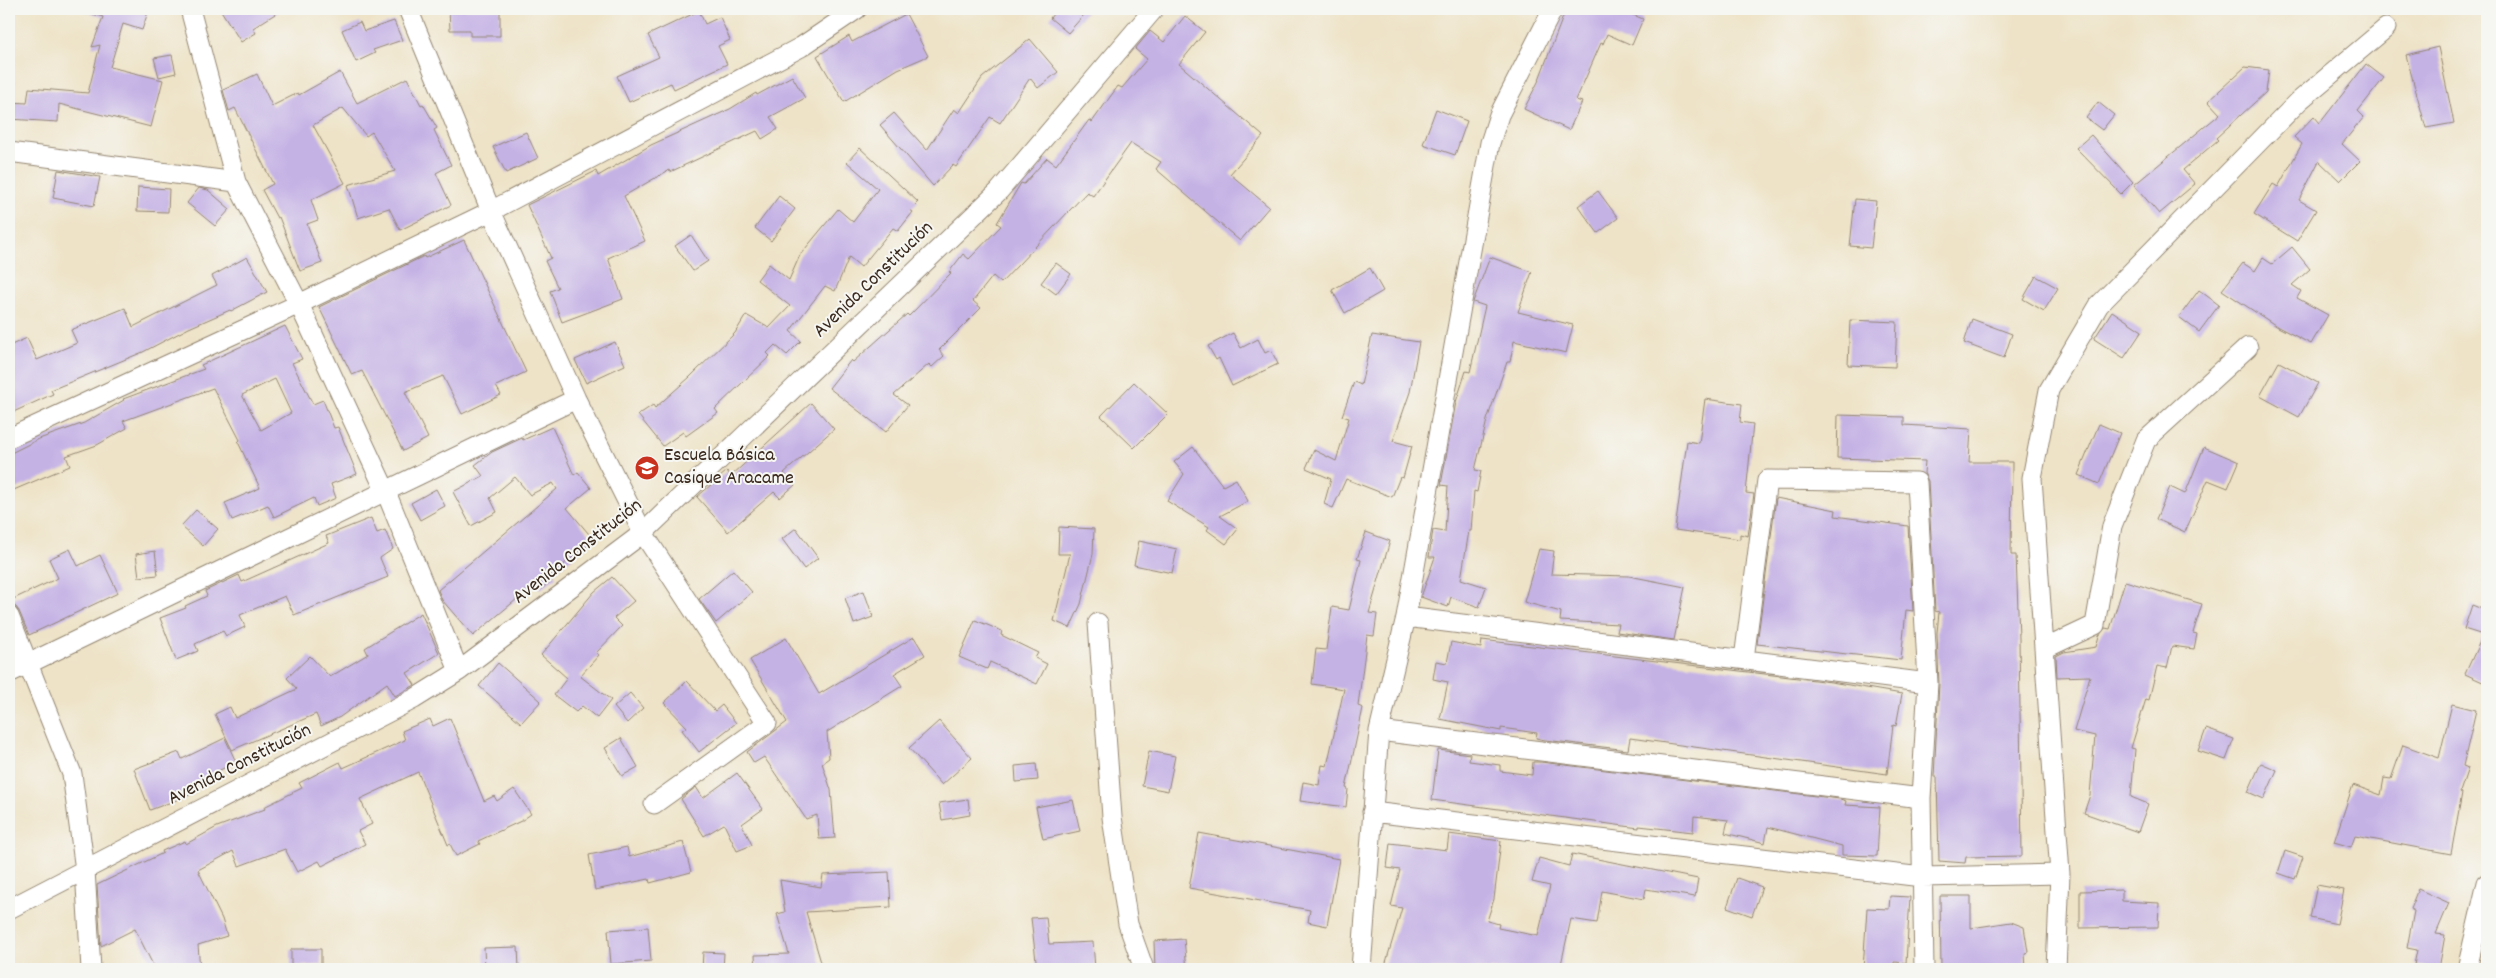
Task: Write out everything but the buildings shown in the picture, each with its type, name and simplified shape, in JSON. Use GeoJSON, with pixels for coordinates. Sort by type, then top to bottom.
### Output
{"type":"FeatureCollection","features":[{"type":"Feature","properties":{"kind":"street"},"geometry":{"type":"LineString","coordinates":[[190,9],[236,182],[299,304],[386,492],[459,671]]}},
{"type":"Feature","properties":{"kind":"street"},"geometry":{"type":"LineString","coordinates":[[408,9],[491,211],[576,398],[643,533],[767,723],[654,804]]}},
{"type":"Feature","properties":{"kind":"street"},"geometry":{"type":"LineString","coordinates":[[9,438],[299,304],[491,211],[801,47],[857,9]]}},
{"type":"Feature","properties":{"kind":"street","name":"Avenida Constitución"},"geometry":{"type":"LineString","coordinates":[[9,908],[414,699],[459,671],[643,533],[999,191],[1154,9]]}},
{"type":"Feature","properties":{"kind":"street"},"geometry":{"type":"LineString","coordinates":[[1361,969],[1378,731],[1406,617],[1490,143],[1499,115],[1553,9]]}},
{"type":"Feature","properties":{"kind":"street"},"geometry":{"type":"LineString","coordinates":[[2056,969],[2060,874],[2032,478],[2049,390],[2099,305],[2299,101],[2386,28]]}},
{"type":"Feature","properties":{"kind":"street"},"geometry":{"type":"LineString","coordinates":[[9,152],[236,182]]}},
{"type":"Feature","properties":{"kind":"street"},"geometry":{"type":"LineString","coordinates":[[2044,649],[2095,625],[2112,526],[2146,440],[2248,347]]}},
{"type":"Feature","properties":{"kind":"street"},"geometry":{"type":"LineString","coordinates":[[9,673],[30,665],[576,398]]}},
{"type":"Feature","properties":{"kind":"street"},"geometry":{"type":"LineString","coordinates":[[1744,659],[1767,480],[1917,482],[1928,682],[1920,798],[1924,969]]}},
{"type":"Feature","properties":{"kind":"street"},"geometry":{"type":"LineString","coordinates":[[9,616],[72,774],[85,870],[91,969]]}},
{"type":"Feature","properties":{"kind":"street"},"geometry":{"type":"LineString","coordinates":[[1406,617],[1928,682]]}},
{"type":"Feature","properties":{"kind":"street"},"geometry":{"type":"LineString","coordinates":[[1098,623],[1112,817],[1128,924],[1144,969]]}},
{"type":"Feature","properties":{"kind":"street"},"geometry":{"type":"LineString","coordinates":[[1378,731],[1920,798]]}},
{"type":"Feature","properties":{"kind":"street"},"geometry":{"type":"LineString","coordinates":[[1372,812],[1922,878],[2060,874]]}},
{"type":"Feature","properties":{"kind":"street"},"geometry":{"type":"LineString","coordinates":[[2467,969],[2487,882]]}},
{"type":"Feature","properties":{"kind":"place","name":"Escuela Básica Casique Aracame"},"geometry":{"type":"Point","coordinates":[647,468]}}]}
